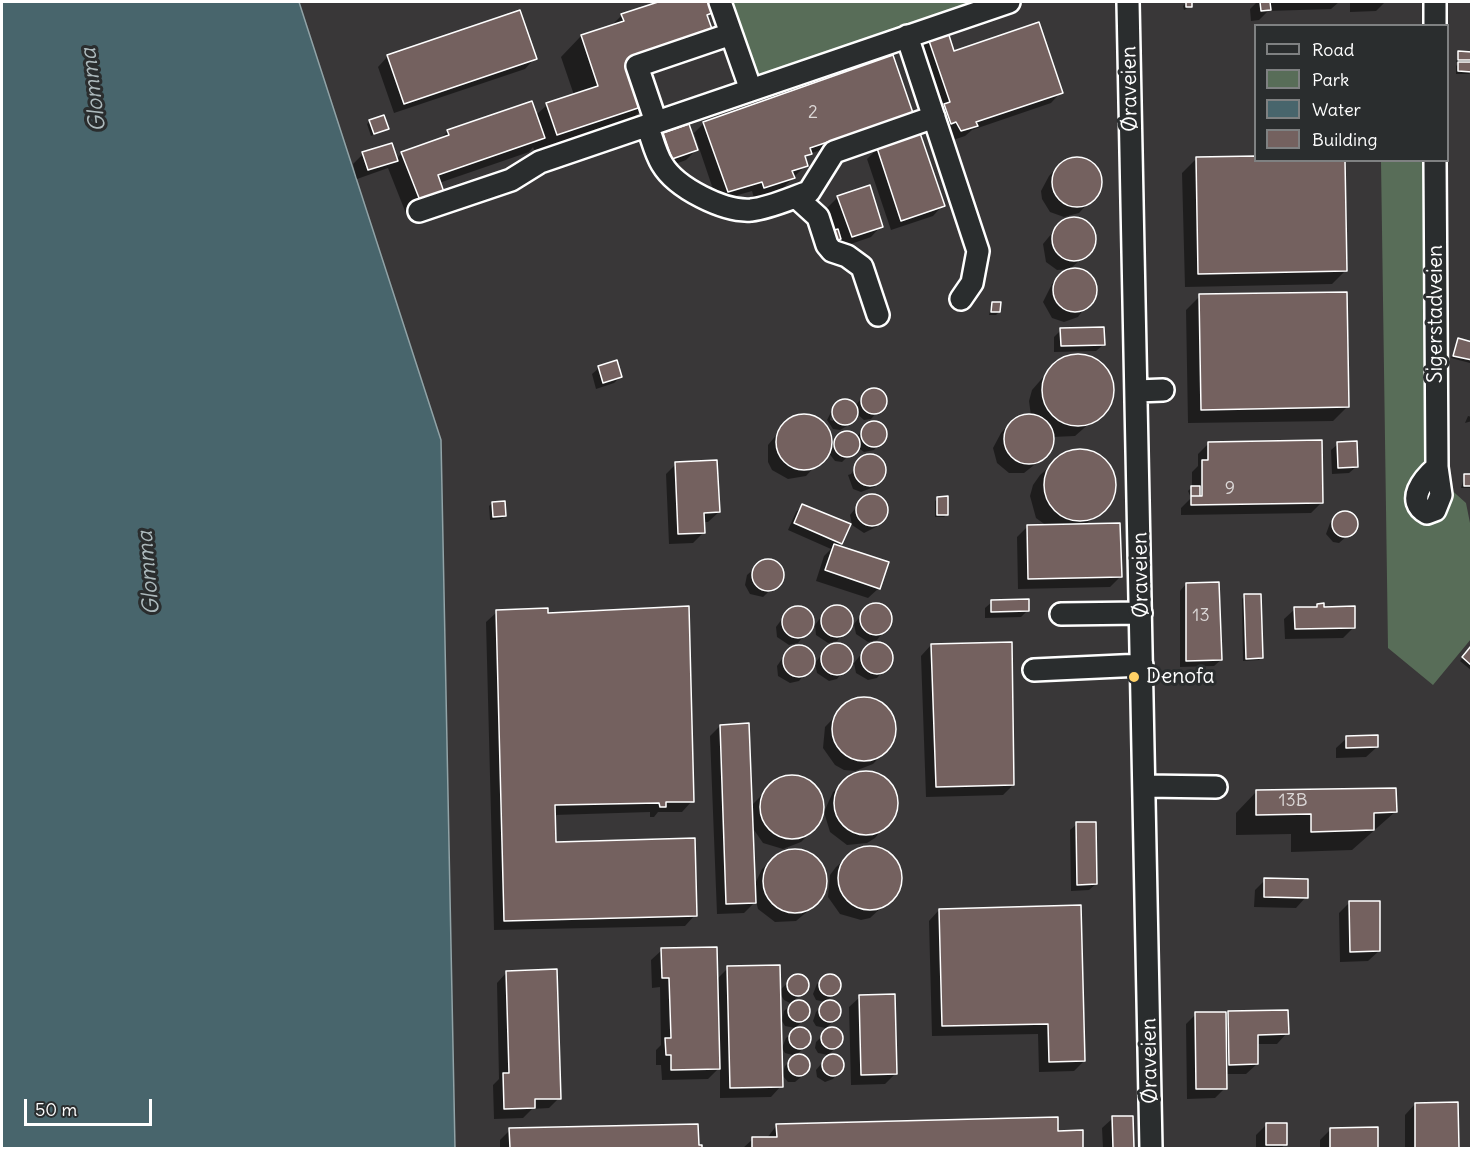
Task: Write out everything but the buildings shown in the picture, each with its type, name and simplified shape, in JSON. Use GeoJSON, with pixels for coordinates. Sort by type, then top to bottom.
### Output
{"type":"FeatureCollection","features":[{"type":"Feature","properties":{"kind":"street"},"geometry":{"type":"LineString","coordinates":[[720,2],[751,90]]}},
{"type":"Feature","properties":{"kind":"street"},"geometry":{"type":"LineString","coordinates":[[419,211],[511,180],[540,162],[1009,2]]}},
{"type":"Feature","properties":{"kind":"street","name":"Øraveien"},"geometry":{"type":"LineString","coordinates":[[1128,2],[1151,1149]]}},
{"type":"Feature","properties":{"kind":"street"},"geometry":{"type":"LineString","coordinates":[[1435,2],[1435,24]]}},
{"type":"Feature","properties":{"kind":"street"},"geometry":{"type":"LineString","coordinates":[[731,34],[637,66],[662,165],[689,189],[711,201],[741,210],[754,209],[796,197],[809,192],[834,152],[934,117]]}},
{"type":"Feature","properties":{"kind":"street"},"geometry":{"type":"LineString","coordinates":[[908,36],[978,251],[972,283],[961,299]]}},
{"type":"Feature","properties":{"kind":"street","name":"Sigerstadveien"},"geometry":{"type":"LineString","coordinates":[[1435,162],[1437,467]]}},
{"type":"Feature","properties":{"kind":"street"},"geometry":{"type":"LineString","coordinates":[[796,197],[818,217],[827,245],[832,251],[848,256],[862,267],[878,315]]}},
{"type":"Feature","properties":{"kind":"street"},"geometry":{"type":"LineString","coordinates":[[1137,391],[1163,390]]}},
{"type":"Feature","properties":{"kind":"street"},"geometry":{"type":"LineString","coordinates":[[1062,614],[1141,613]]}},
{"type":"Feature","properties":{"kind":"street"},"geometry":{"type":"LineString","coordinates":[[1034,669],[1142,665]]}},
{"type":"Feature","properties":{"kind":"street"},"geometry":{"type":"LineString","coordinates":[[1145,786],[1216,787]]}},
{"type":"Feature","properties":{"kind":"green space"},"geometry":{"type":"Polygon","coordinates":[[[718,2],[1010,2],[746,92],[718,2]]]}},
{"type":"Feature","properties":{"kind":"green space"},"geometry":{"type":"Polygon","coordinates":[[[1381,162],[1430,162],[1431,460],[1416,517],[1447,486],[1466,503],[1471,528],[1471,639],[1433,685],[1388,648],[1381,162]]]}},
{"type":"Feature","properties":{"kind":"water","name":"Glomma"},"geometry":{"type":"Polygon","coordinates":[[[2,2],[299,2],[441,440],[455,1148],[2,1148],[2,2]]]}},
{"type":"Feature","properties":{"kind":"place","name":"Denofa"},"geometry":{"type":"Point","coordinates":[1134,677]}}]}
